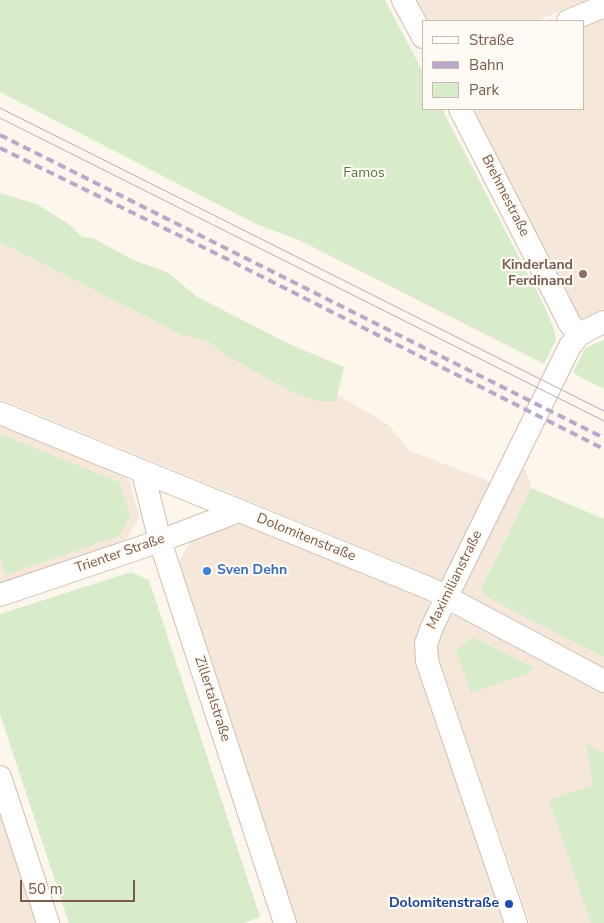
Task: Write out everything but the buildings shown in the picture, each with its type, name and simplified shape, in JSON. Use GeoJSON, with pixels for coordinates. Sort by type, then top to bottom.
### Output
{"type":"FeatureCollection","features":[{"type":"Feature","properties":{"kind":"street"},"geometry":{"type":"LineString","coordinates":[[403,0],[422,35]]}},
{"type":"Feature","properties":{"kind":"street"},"geometry":{"type":"LineString","coordinates":[[570,20],[604,6]]}},
{"type":"Feature","properties":{"kind":"street","name":"Brehmestraße"},"geometry":{"type":"LineString","coordinates":[[461,110],[570,324],[579,336]]}},
{"type":"Feature","properties":{"kind":"street"},"geometry":{"type":"LineString","coordinates":[[579,336],[589,328],[604,322]]}},
{"type":"Feature","properties":{"kind":"street","name":"Maximilianstraße"},"geometry":{"type":"LineString","coordinates":[[516,923],[427,662],[426,644],[446,597],[570,346],[579,336]]}},
{"type":"Feature","properties":{"kind":"street","name":"Dolomitenstraße"},"geometry":{"type":"LineString","coordinates":[[0,413],[387,571],[446,597],[604,681]]}},
{"type":"Feature","properties":{"kind":"street","name":"Zillertalstraße"},"geometry":{"type":"LineString","coordinates":[[143,473],[160,541],[285,923]]}},
{"type":"Feature","properties":{"kind":"street","name":"Trienter Straße"},"geometry":{"type":"LineString","coordinates":[[0,595],[160,541],[239,511]]}},
{"type":"Feature","properties":{"kind":"street"},"geometry":{"type":"LineString","coordinates":[[0,777],[48,923]]}},
{"type":"Feature","properties":{"kind":"shaded area"},"geometry":{"type":"Polygon","coordinates":[[[415,0],[586,0],[538,20],[425,20],[415,0]]]}},
{"type":"Feature","properties":{"kind":"shaded area"},"geometry":{"type":"Polygon","coordinates":[[[604,17],[604,311],[581,319],[574,314],[575,307],[472,110],[584,110],[584,26],[604,17]]]}},
{"type":"Feature","properties":{"kind":"shaded area"},"geometry":{"type":"Polygon","coordinates":[[[0,242],[186,338],[194,320],[343,398],[390,426],[408,450],[494,483],[447,576],[441,580],[434,581],[420,574],[417,570],[0,399],[0,242]]]}},
{"type":"Feature","properties":{"kind":"shaded area"},"geometry":{"type":"Polygon","coordinates":[[[0,423],[125,475],[130,483],[139,516],[125,543],[0,583],[0,423]]]}},
{"type":"Feature","properties":{"kind":"shaded area"},"geometry":{"type":"Polygon","coordinates":[[[521,468],[526,470],[531,488],[482,585],[486,595],[604,658],[604,671],[465,597],[463,593],[462,586],[521,468]]]}},
{"type":"Feature","properties":{"kind":"shaded area"},"geometry":{"type":"Polygon","coordinates":[[[245,523],[406,591],[413,588],[428,599],[429,694],[426,696],[506,923],[294,923],[178,569],[179,562],[191,540],[245,523]]]}},
{"type":"Feature","properties":{"kind":"shaded area"},"geometry":{"type":"Polygon","coordinates":[[[458,613],[604,691],[604,923],[530,923],[438,657],[436,646],[448,617],[458,613]]]}},
{"type":"Feature","properties":{"kind":"shaded area"},"geometry":{"type":"Polygon","coordinates":[[[0,809],[37,923],[0,923],[0,809]]]}},
{"type":"Feature","properties":{"kind":"green space","name":"Famos"},"geometry":{"type":"Polygon","coordinates":[[[0,0],[385,0],[422,70],[422,110],[443,110],[542,301],[554,329],[556,340],[544,364],[299,240],[258,225],[0,92],[0,0]]]}},
{"type":"Feature","properties":{"kind":"green space"},"geometry":{"type":"Polygon","coordinates":[[[0,193],[37,204],[71,226],[82,237],[93,238],[133,260],[167,272],[196,296],[289,344],[344,367],[336,401],[316,401],[293,392],[225,355],[210,342],[188,335],[187,338],[0,242],[0,193]]]}},
{"type":"Feature","properties":{"kind":"green space"},"geometry":{"type":"Polygon","coordinates":[[[604,340],[604,389],[573,373],[585,348],[604,340]]]}},
{"type":"Feature","properties":{"kind":"green space"},"geometry":{"type":"Polygon","coordinates":[[[0,434],[119,482],[130,516],[119,536],[5,575],[0,555],[0,434]]]}},
{"type":"Feature","properties":{"kind":"green space"},"geometry":{"type":"Polygon","coordinates":[[[531,488],[604,519],[604,658],[486,596],[482,586],[531,488]]]}},
{"type":"Feature","properties":{"kind":"green space"},"geometry":{"type":"Polygon","coordinates":[[[131,572],[149,580],[260,917],[243,923],[69,923],[0,714],[0,614],[131,572]]]}},
{"type":"Feature","properties":{"kind":"green space"},"geometry":{"type":"Polygon","coordinates":[[[473,637],[534,668],[529,673],[471,693],[456,650],[473,637]]]}},
{"type":"Feature","properties":{"kind":"green space"},"geometry":{"type":"Polygon","coordinates":[[[586,744],[604,754],[604,923],[591,923],[549,800],[593,785],[586,744]]]}},
{"type":"Feature","properties":{"kind":"tram line"},"geometry":{"type":"LineString","coordinates":[[0,108],[604,411]]}},
{"type":"Feature","properties":{"kind":"tram line"},"geometry":{"type":"LineString","coordinates":[[0,118],[604,421]]}},
{"type":"Feature","properties":{"kind":"railway"},"geometry":{"type":"LineString","coordinates":[[0,135],[604,438]]}},
{"type":"Feature","properties":{"kind":"railway"},"geometry":{"type":"LineString","coordinates":[[0,148],[213,252],[604,449]]}},
{"type":"Feature","properties":{"kind":"place","name":"Kinderland Ferdinand"},"geometry":{"type":"Point","coordinates":[583,274]}},
{"type":"Feature","properties":{"kind":"place","name":"Sven Dehn"},"geometry":{"type":"Point","coordinates":[207,571]}},
{"type":"Feature","properties":{"kind":"place","name":"Dolomitenstraße"},"geometry":{"type":"Point","coordinates":[509,904]}}]}
